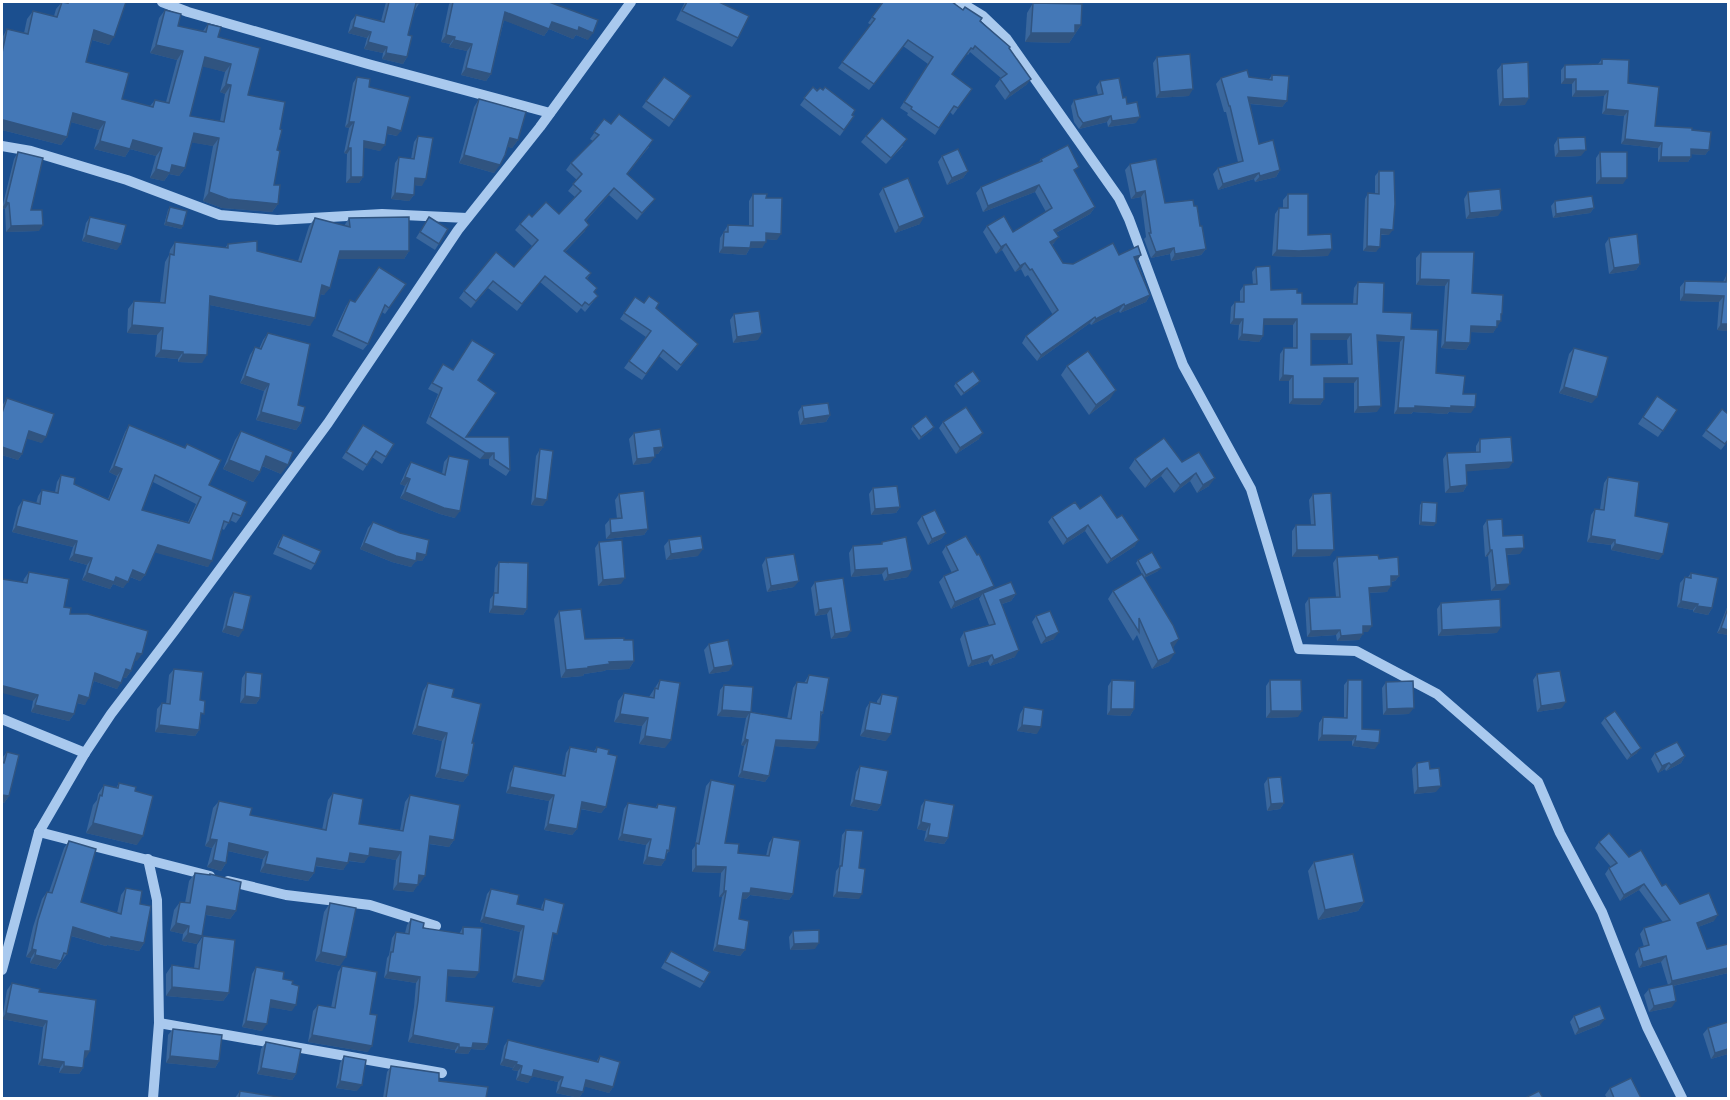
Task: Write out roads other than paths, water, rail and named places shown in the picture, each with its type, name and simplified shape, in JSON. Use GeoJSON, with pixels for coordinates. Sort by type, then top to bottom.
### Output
{"type":"FeatureCollection","features":[{"type":"Feature","properties":{"kind":"street"},"geometry":{"type":"LineString","coordinates":[[162,2],[188,12],[368,64],[550,113]]}},
{"type":"Feature","properties":{"kind":"street"},"geometry":{"type":"LineString","coordinates":[[2,970],[39,832],[85,753],[111,714],[328,423],[467,218],[550,113],[631,2]]}},
{"type":"Feature","properties":{"kind":"street"},"geometry":{"type":"LineString","coordinates":[[960,2],[983,16],[1006,38],[1119,198],[1129,219],[1183,365],[1251,489],[1299,649],[1356,651],[1422,685],[1437,694],[1538,782],[1560,833],[1602,912],[1647,1027],[1682,1098]]}},
{"type":"Feature","properties":{"kind":"street"},"geometry":{"type":"LineString","coordinates":[[2,146],[31,151],[127,180],[220,215],[277,220],[382,214],[467,218]]}},
{"type":"Feature","properties":{"kind":"street"},"geometry":{"type":"LineString","coordinates":[[2,719],[85,753]]}},
{"type":"Feature","properties":{"kind":"street"},"geometry":{"type":"LineString","coordinates":[[39,832],[286,895],[370,905],[436,926]]}},
{"type":"Feature","properties":{"kind":"street"},"geometry":{"type":"LineString","coordinates":[[148,860],[157,900],[159,1023],[153,1098]]}},
{"type":"Feature","properties":{"kind":"street"},"geometry":{"type":"LineString","coordinates":[[159,1023],[442,1073]]}}]}
